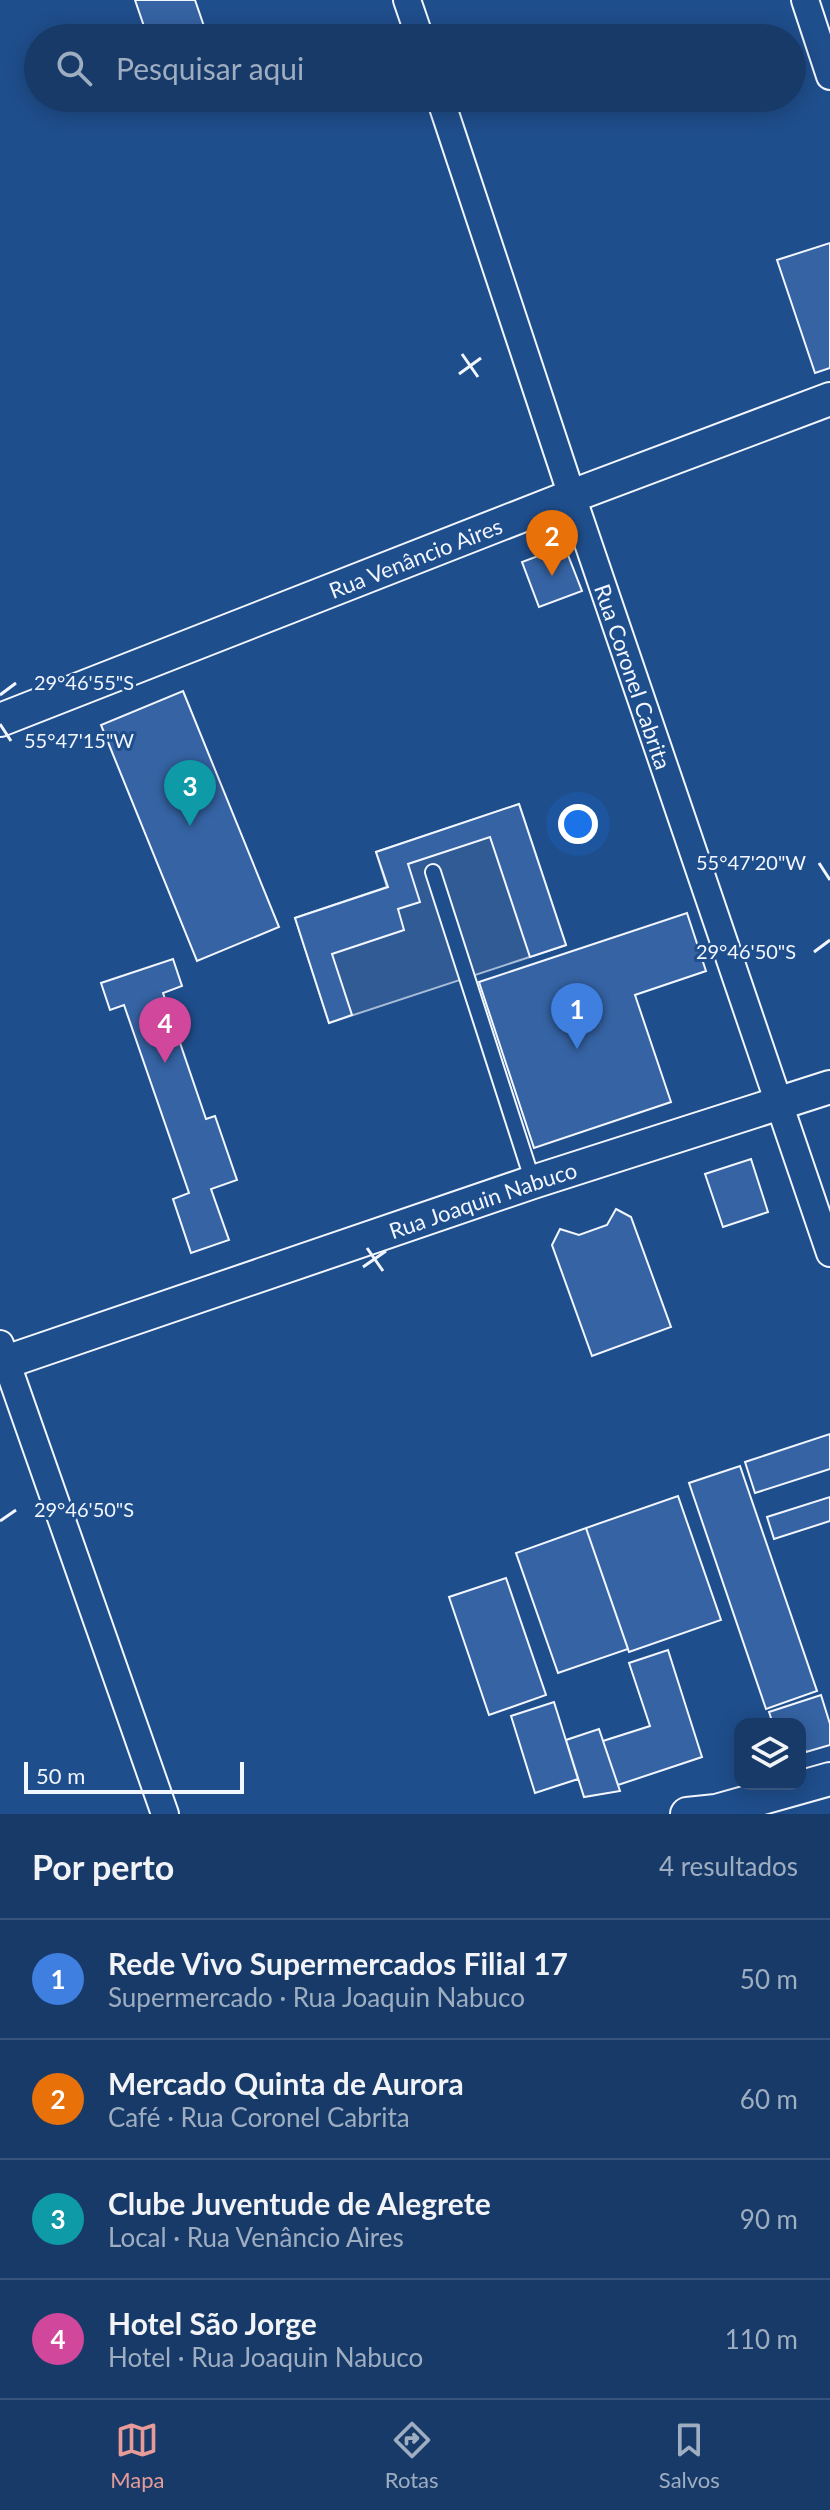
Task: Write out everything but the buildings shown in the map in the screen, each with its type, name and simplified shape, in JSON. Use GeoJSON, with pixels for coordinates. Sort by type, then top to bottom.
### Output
{"type":"FeatureCollection","features":[{"type":"Feature","properties":{"kind":"street"},"geometry":{"type":"LineString","coordinates":[[407,0],[415,24]]}},
{"type":"Feature","properties":{"kind":"street"},"geometry":{"type":"LineString","coordinates":[[805,0],[830,76]]}},
{"type":"Feature","properties":{"kind":"street","name":"Rua Coronel Cabrita"},"geometry":{"type":"LineString","coordinates":[[445,112],[830,1253]]}},
{"type":"Feature","properties":{"kind":"street","name":"Rua Venâncio Aires"},"geometry":{"type":"LineString","coordinates":[[0,720],[572,496],[830,399]]}},
{"type":"Feature","properties":{"kind":"street","name":"Rua Joaquin Nabuco"},"geometry":{"type":"LineString","coordinates":[[2,1357],[830,1087]]}},
{"type":"Feature","properties":{"kind":"street"},"geometry":{"type":"LineString","coordinates":[[2,1357],[165,1814]]}},
{"type":"Feature","properties":{"kind":"street"},"geometry":{"type":"LineString","coordinates":[[687,1814],[716,1811],[830,1779]]}},
{"type":"Feature","properties":{"kind":"lane"},"geometry":{"type":"LineString","coordinates":[[433,872],[533,1182]]}},
{"type":"Feature","properties":{"kind":"shaded area"},"geometry":{"type":"Polygon","coordinates":[[[519,804],[566,945],[329,1023],[295,918],[387,887],[376,852],[519,804]]]}},
{"type":"Feature","properties":{"kind":"place","name":"Mercado Quinta de Aurora"},"geometry":{"type":"Point","coordinates":[552,576]}},
{"type":"Feature","properties":{"kind":"place","name":"Clube Juventude de Alegrete"},"geometry":{"type":"Point","coordinates":[190,826]}},
{"type":"Feature","properties":{"kind":"place","name":"Rede Vivo Supermercados Filial 17"},"geometry":{"type":"Point","coordinates":[577,1049]}},
{"type":"Feature","properties":{"kind":"place","name":"Hotel São Jorge"},"geometry":{"type":"Point","coordinates":[165,1063]}}]}
